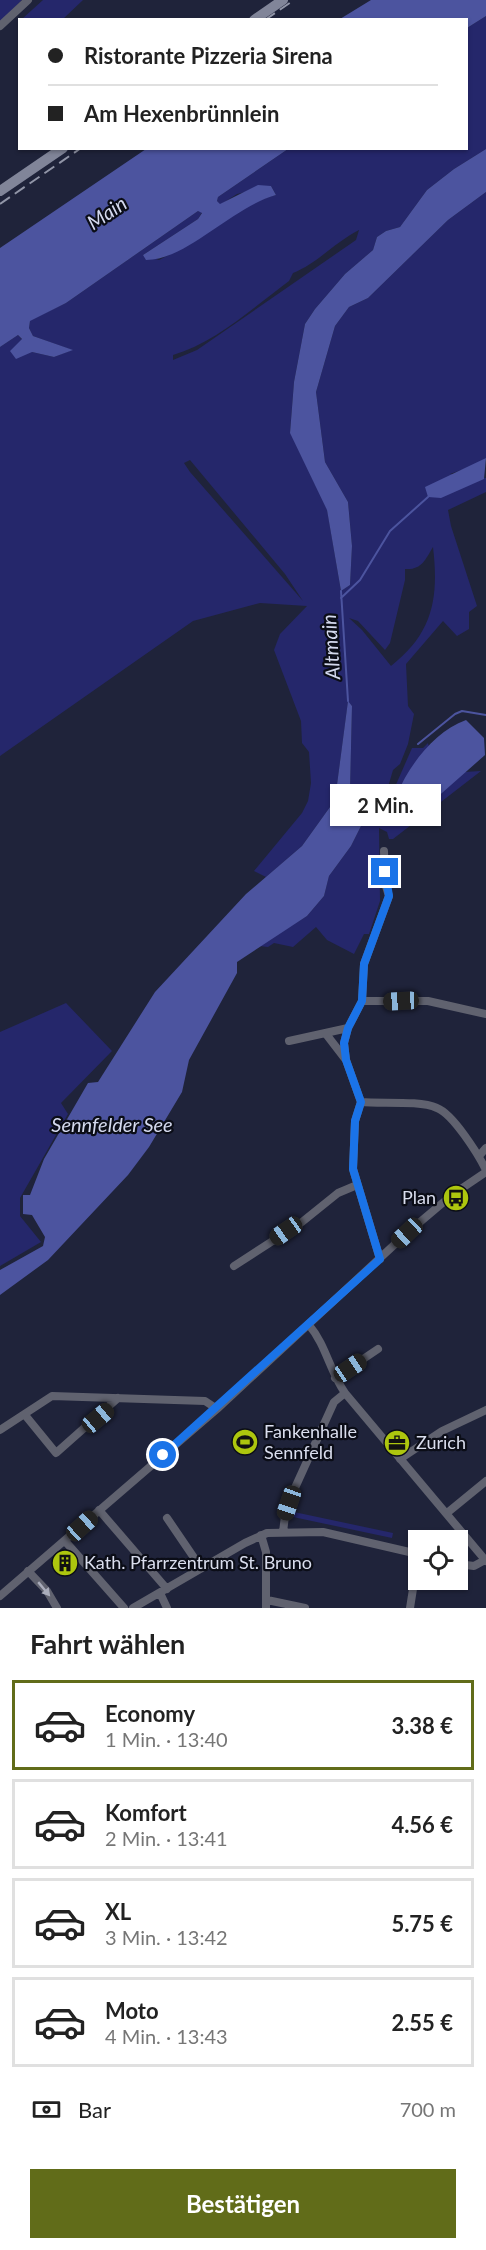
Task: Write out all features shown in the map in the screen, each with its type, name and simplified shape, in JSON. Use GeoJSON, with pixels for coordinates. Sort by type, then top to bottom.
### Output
{"type":"FeatureCollection","features":[{"type":"Feature","properties":{"kind":"main road"},"geometry":{"type":"LineString","coordinates":[[257,18],[283,0]]}},
{"type":"Feature","properties":{"kind":"main road"},"geometry":{"type":"LineString","coordinates":[[0,191],[60,150]]}},
{"type":"Feature","properties":{"kind":"street"},"geometry":{"type":"LineString","coordinates":[[0,26],[28,0]]}},
{"type":"Feature","properties":{"kind":"street"},"geometry":{"type":"LineString","coordinates":[[380,1259],[357,1185],[352,1148],[355,1121],[361,1102],[346,1060],[344,1043],[348,1028],[362,1001],[364,964],[389,896],[385,883],[384,851]]}},
{"type":"Feature","properties":{"kind":"street"},"geometry":{"type":"LineString","coordinates":[[362,1001],[428,1001],[486,1014]]}},
{"type":"Feature","properties":{"kind":"street"},"geometry":{"type":"LineString","coordinates":[[289,1041],[306,1035],[326,1034],[348,1028]]}},
{"type":"Feature","properties":{"kind":"street"},"geometry":{"type":"LineString","coordinates":[[326,1034],[346,1060]]}},
{"type":"Feature","properties":{"kind":"street"},"geometry":{"type":"LineString","coordinates":[[0,1596],[217,1409],[444,1202],[486,1171],[479,1156],[449,1118],[436,1107],[361,1102]]}},
{"type":"Feature","properties":{"kind":"street"},"geometry":{"type":"LineString","coordinates":[[479,1156],[486,1148]]}},
{"type":"Feature","properties":{"kind":"street"},"geometry":{"type":"LineString","coordinates":[[234,1266],[302,1222],[338,1193],[357,1185]]}},
{"type":"Feature","properties":{"kind":"street"},"geometry":{"type":"LineString","coordinates":[[309,1325],[320,1341],[335,1378],[345,1393],[485,1560],[474,1566],[468,1565]]}},
{"type":"Feature","properties":{"kind":"street"},"geometry":{"type":"LineString","coordinates":[[335,1378],[378,1349]]}},
{"type":"Feature","properties":{"kind":"street"},"geometry":{"type":"LineString","coordinates":[[283,1532],[294,1490],[334,1402],[345,1393]]}},
{"type":"Feature","properties":{"kind":"street"},"geometry":{"type":"LineString","coordinates":[[0,1430],[52,1396],[205,1401],[217,1409]]}},
{"type":"Feature","properties":{"kind":"street"},"geometry":{"type":"LineString","coordinates":[[25,1415],[56,1453],[118,1398]]}},
{"type":"Feature","properties":{"kind":"street"},"geometry":{"type":"LineString","coordinates":[[400,1459],[442,1431],[486,1410]]}},
{"type":"Feature","properties":{"kind":"street"},"geometry":{"type":"LineString","coordinates":[[447,1513],[486,1481]]}},
{"type":"Feature","properties":{"kind":"street"},"geometry":{"type":"LineString","coordinates":[[99,1510],[164,1591],[167,1608]]}},
{"type":"Feature","properties":{"kind":"street"},"geometry":{"type":"LineString","coordinates":[[167,1518],[201,1568]]}},
{"type":"Feature","properties":{"kind":"street"},"geometry":{"type":"LineString","coordinates":[[133,1608],[261,1535],[283,1532],[323,1532],[408,1553]]}},
{"type":"Feature","properties":{"kind":"street"},"geometry":{"type":"LineString","coordinates":[[261,1535],[266,1552],[266,1604],[305,1608]]}},
{"type":"Feature","properties":{"kind":"street"},"geometry":{"type":"LineString","coordinates":[[65,1541],[124,1608]]}},
{"type":"Feature","properties":{"kind":"street"},"geometry":{"type":"LineString","coordinates":[[28,1572],[47,1592],[57,1608]]}},
{"type":"Feature","properties":{"kind":"street"},"geometry":{"type":"LineString","coordinates":[[410,1608],[413,1590]]}},
{"type":"Feature","properties":{"kind":"shaded area"},"geometry":{"type":"Polygon","coordinates":[[[0,0],[22,0],[0,22],[0,0]]]}},
{"type":"Feature","properties":{"kind":"shaded area"},"geometry":{"type":"Polygon","coordinates":[[[43,0],[83,0],[64,18],[23,18],[43,0]]]}},
{"type":"Feature","properties":{"kind":"shaded area"},"geometry":{"type":"Polygon","coordinates":[[[486,16],[486,149],[454,169],[427,190],[400,227],[386,231],[377,237],[373,250],[345,274],[315,309],[305,324],[294,382],[290,432],[327,509],[341,591],[350,585],[352,546],[348,502],[325,462],[316,392],[335,326],[349,307],[368,298],[448,220],[486,192],[486,458],[473,466],[450,474],[486,478],[486,492],[448,510],[477,606],[469,612],[469,629],[457,636],[443,621],[406,664],[408,706],[414,714],[408,744],[400,764],[393,770],[386,794],[391,796],[412,748],[423,748],[428,743],[429,747],[401,785],[401,803],[410,811],[433,801],[464,772],[481,771],[393,839],[389,839],[387,832],[379,828],[380,901],[369,934],[364,934],[354,954],[327,940],[316,927],[293,947],[274,943],[268,947],[259,946],[307,916],[324,896],[329,876],[351,846],[363,822],[350,791],[352,706],[348,702],[335,800],[302,846],[266,877],[254,871],[302,813],[308,801],[311,783],[309,752],[302,743],[301,721],[274,650],[280,634],[307,606],[260,603],[193,621],[0,756],[0,347],[18,335],[32,352],[54,357],[72,350],[33,336],[29,328],[30,320],[66,303],[198,211],[202,212],[198,219],[143,255],[159,260],[230,215],[276,195],[271,186],[237,194],[220,205],[217,201],[218,197],[287,150],[468,150],[468,27],[486,16]],[[359,230],[293,273],[289,281],[234,323],[204,342],[173,355],[173,360],[197,350],[356,240],[359,230]],[[190,460],[184,463],[190,472],[303,601],[285,574],[190,460]],[[433,547],[419,566],[405,569],[405,580],[390,643],[385,650],[358,621],[349,618],[362,630],[391,666],[416,641],[430,613],[435,582],[433,547]]]}},
{"type":"Feature","properties":{"kind":"shaded area"},"geometry":{"type":"Polygon","coordinates":[[[66,1003],[112,1051],[61,1103],[68,1114],[20,1198],[20,1216],[41,1242],[0,1266],[0,1032],[66,1003]]]}},
{"type":"Feature","properties":{"kind":"shaded area"},"geometry":{"type":"Polygon","coordinates":[[[294,1512],[393,1533],[392,1538],[293,1517],[294,1512]]]}},
{"type":"Feature","properties":{"kind":"water"},"geometry":{"type":"Polygon","coordinates":[[[371,0],[486,0],[486,16],[468,27],[468,18],[342,18],[371,0]]]}},
{"type":"Feature","properties":{"kind":"water","name":"Altmain"},"geometry":{"type":"Polygon","coordinates":[[[486,149],[486,192],[448,220],[368,298],[349,307],[335,326],[316,392],[325,462],[348,502],[352,546],[350,585],[341,591],[327,510],[290,433],[294,382],[305,324],[345,274],[373,250],[377,237],[386,231],[400,227],[427,190],[454,169],[486,149]]]}},
{"type":"Feature","properties":{"kind":"water","name":"Main"},"geometry":{"type":"Polygon","coordinates":[[[145,150],[287,150],[218,197],[217,201],[220,204],[258,185],[271,186],[276,195],[243,210],[177,252],[162,258],[146,260],[143,255],[198,219],[202,213],[198,211],[66,303],[30,321],[29,328],[33,336],[73,350],[54,357],[32,352],[16,359],[10,351],[22,339],[18,335],[0,347],[0,248],[145,150]]]}},
{"type":"Feature","properties":{"kind":"water"},"geometry":{"type":"Polygon","coordinates":[[[486,458],[484,479],[441,498],[428,497],[425,487],[486,458]]]}},
{"type":"Feature","properties":{"kind":"water","name":"Sennfelder See"},"geometry":{"type":"Polygon","coordinates":[[[348,701],[352,706],[350,791],[363,822],[351,846],[329,876],[324,896],[307,916],[237,962],[237,973],[189,1060],[182,1092],[149,1147],[128,1175],[48,1260],[0,1295],[0,1270],[43,1246],[45,1237],[32,1215],[23,1214],[23,1195],[30,1195],[44,1159],[88,1083],[98,1082],[155,992],[246,894],[302,846],[335,800],[348,701]]]}},
{"type":"Feature","properties":{"kind":"water"},"geometry":{"type":"Polygon","coordinates":[[[466,720],[484,738],[485,755],[419,813],[408,809],[397,794],[416,760],[444,732],[466,720]]]}},
{"type":"Feature","properties":{"kind":"waterway"},"geometry":{"type":"LineString","coordinates":[[341,598],[360,580],[390,531],[428,497]]}},
{"type":"Feature","properties":{"kind":"waterway","name":"Altmain"},"geometry":{"type":"LineString","coordinates":[[341,591],[348,701]]}},
{"type":"Feature","properties":{"kind":"waterway"},"geometry":{"type":"LineString","coordinates":[[418,744],[455,714],[462,711],[486,715]]}},
{"type":"Feature","properties":{"kind":"waterway"},"geometry":{"type":"LineString","coordinates":[[386,810],[401,803]]}},
{"type":"Feature","properties":{"kind":"waterway"},"geometry":{"type":"LineString","coordinates":[[363,822],[377,815],[377,807]]}},
{"type":"Feature","properties":{"kind":"railway"},"geometry":{"type":"LineString","coordinates":[[268,18],[294,0]]}},
{"type":"Feature","properties":{"kind":"railway"},"geometry":{"type":"LineString","coordinates":[[0,204],[78,150]]}},
{"type":"Feature","properties":{"kind":"place","name":"Plan"},"geometry":{"type":"Point","coordinates":[456,1198]}},
{"type":"Feature","properties":{"kind":"place","name":"Fankenhalle Sennfeld"},"geometry":{"type":"Point","coordinates":[245,1442]}},
{"type":"Feature","properties":{"kind":"place","name":"Zurich"},"geometry":{"type":"Point","coordinates":[397,1443]}},
{"type":"Feature","properties":{"kind":"place","name":"Kath. Pfarrzentrum St. Bruno"},"geometry":{"type":"Point","coordinates":[65,1563]}},
{"type":"Feature","properties":{"kind":"route"},"geometry":{"type":"LineString","coordinates":[[163,1455],[217,1409],[380,1259],[353,1169],[352,1148],[355,1121],[361,1102],[346,1060],[344,1043],[348,1028],[362,1001],[364,964],[389,896],[385,883],[385,872]]}}]}
